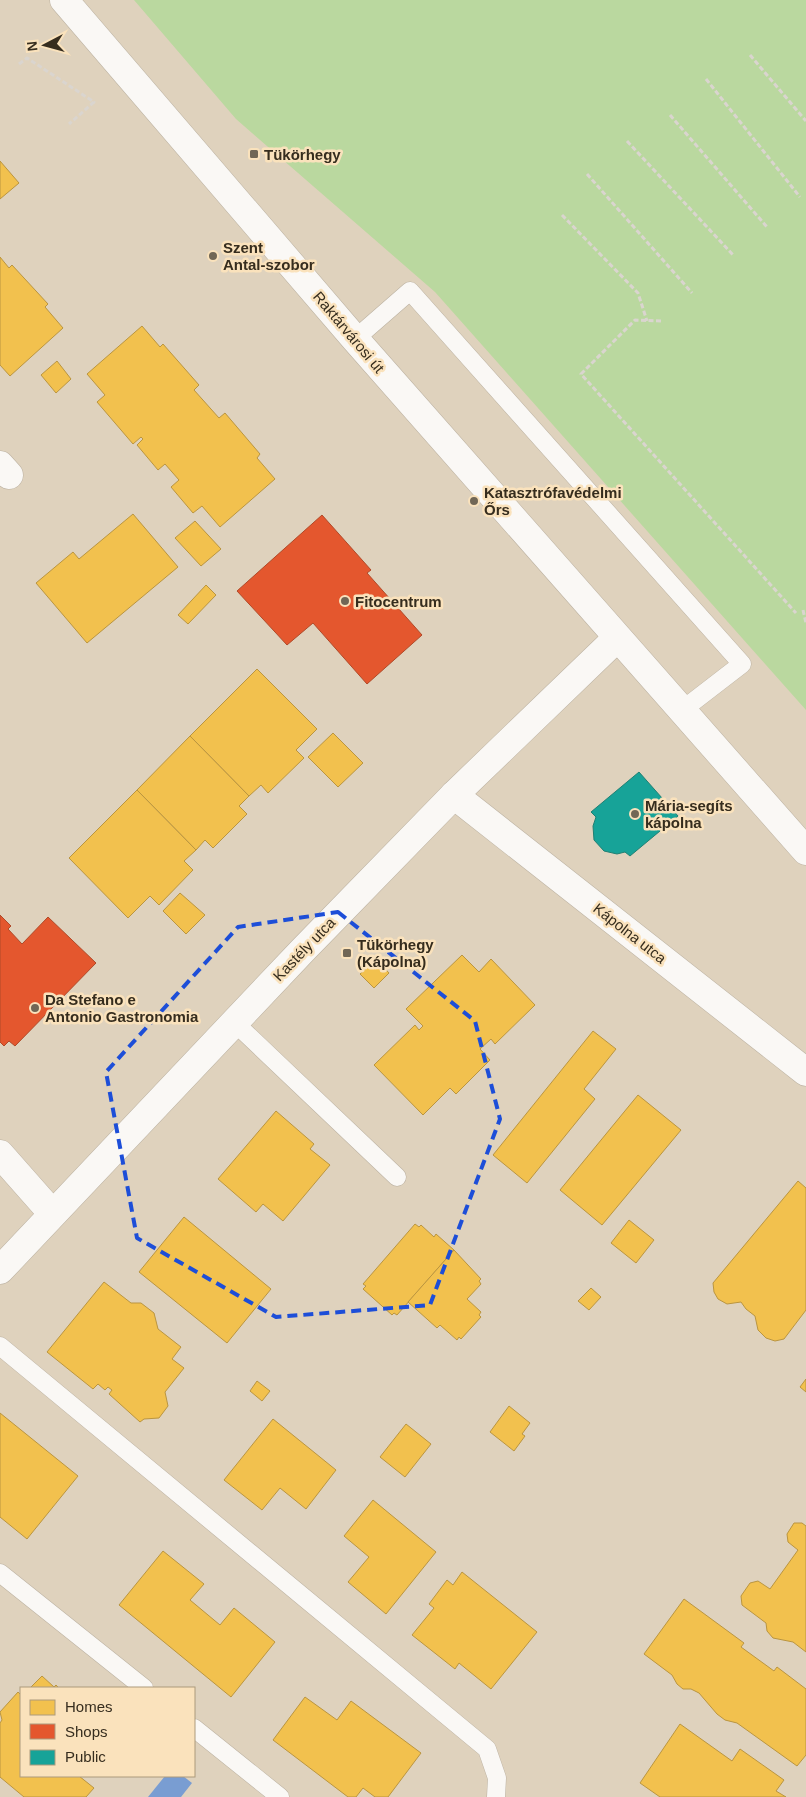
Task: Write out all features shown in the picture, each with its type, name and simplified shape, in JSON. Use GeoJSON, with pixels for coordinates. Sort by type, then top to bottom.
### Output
{"type":"FeatureCollection","features":[{"type":"Feature","properties":{"kind":"street","name":"Raktárvárosi út"},"geometry":{"type":"LineString","coordinates":[[64,0],[355,339],[617,638]]}},
{"type":"Feature","properties":{"kind":"street"},"geometry":{"type":"LineString","coordinates":[[617,638],[806,850]]}},
{"type":"Feature","properties":{"kind":"street","name":"Kastély utca"},"geometry":{"type":"LineString","coordinates":[[0,1270],[234,1022],[454,795],[617,638]]}},
{"type":"Feature","properties":{"kind":"street","name":"Kápolna utca"},"geometry":{"type":"LineString","coordinates":[[454,795],[806,1072]]}},
{"type":"Feature","properties":{"kind":"street"},"geometry":{"type":"LineString","coordinates":[[0,1154],[52,1213]]}},
{"type":"Feature","properties":{"kind":"lane"},"geometry":{"type":"LineString","coordinates":[[355,339],[410,290],[742,664],[681,711]]}},
{"type":"Feature","properties":{"kind":"lane"},"geometry":{"type":"LineString","coordinates":[[234,1022],[397,1177]]}},
{"type":"Feature","properties":{"kind":"lane"},"geometry":{"type":"LineString","coordinates":[[0,1346],[486,1750],[497,1778],[496,1797]]}},
{"type":"Feature","properties":{"kind":"lane"},"geometry":{"type":"LineString","coordinates":[[0,1573],[143,1687]]}},
{"type":"Feature","properties":{"kind":"lane"},"geometry":{"type":"LineString","coordinates":[[195,1729],[280,1797]]}},
{"type":"Feature","properties":{"kind":"path"},"geometry":{"type":"LineString","coordinates":[[750,55],[806,121]]}},
{"type":"Feature","properties":{"kind":"path"},"geometry":{"type":"LineString","coordinates":[[19,64],[27,58],[94,102],[70,124]]}},
{"type":"Feature","properties":{"kind":"path"},"geometry":{"type":"LineString","coordinates":[[706,79],[800,197]]}},
{"type":"Feature","properties":{"kind":"path"},"geometry":{"type":"LineString","coordinates":[[670,115],[767,227]]}},
{"type":"Feature","properties":{"kind":"path"},"geometry":{"type":"LineString","coordinates":[[627,141],[734,256]]}},
{"type":"Feature","properties":{"kind":"path"},"geometry":{"type":"LineString","coordinates":[[587,174],[692,293]]}},
{"type":"Feature","properties":{"kind":"path"},"geometry":{"type":"LineString","coordinates":[[562,214],[638,293],[647,320]]}},
{"type":"Feature","properties":{"kind":"path"},"geometry":{"type":"LineString","coordinates":[[661,321],[635,320],[581,374],[796,613]]}},
{"type":"Feature","properties":{"kind":"path"},"geometry":{"type":"LineString","coordinates":[[803,610],[806,623]]}},
{"type":"Feature","properties":{"kind":"highlighted area"},"geometry":{"type":"Polygon","coordinates":[[[338,912],[475,1021],[500,1119],[430,1305],[276,1317],[137,1238],[106,1072],[238,927],[338,912]]]}},
{"type":"Feature","properties":{"kind":"green space"},"geometry":{"type":"Polygon","coordinates":[[[134,0],[806,0],[806,710],[435,292],[236,119],[134,0]]]}},
{"type":"Feature","properties":{"kind":"water"},"geometry":{"type":"Polygon","coordinates":[[[164,1777],[184,1777],[192,1783],[181,1797],[148,1797],[164,1777]]]}},
{"type":"Feature","properties":{"kind":"building: Homes"},"geometry":{"type":"Polygon","coordinates":[[[0,161],[19,183],[0,199],[0,161]]]}},
{"type":"Feature","properties":{"kind":"building: Homes"},"geometry":{"type":"Polygon","coordinates":[[[0,257],[9,268],[12,265],[48,304],[45,307],[63,328],[10,376],[0,365],[0,257]]]}},
{"type":"Feature","properties":{"kind":"building: Homes"},"geometry":{"type":"Polygon","coordinates":[[[142,326],[160,347],[163,344],[199,385],[194,390],[219,418],[225,413],[260,454],[257,458],[275,479],[220,527],[202,506],[193,513],[171,487],[179,480],[165,464],[158,470],[137,445],[143,439],[141,437],[133,444],[97,402],[105,395],[87,374],[142,326]]]}},
{"type":"Feature","properties":{"kind":"building: Homes"},"geometry":{"type":"Polygon","coordinates":[[[57,361],[71,379],[56,393],[41,375],[57,361]]]}},
{"type":"Feature","properties":{"kind":"building: Homes"},"geometry":{"type":"Polygon","coordinates":[[[133,514],[178,567],[87,643],[36,583],[73,552],[79,559],[133,514]]]}},
{"type":"Feature","properties":{"kind":"building: Homes"},"geometry":{"type":"Polygon","coordinates":[[[195,521],[221,549],[201,566],[175,538],[195,521]]]}},
{"type":"Feature","properties":{"kind":"building: Homes"},"geometry":{"type":"Polygon","coordinates":[[[206,585],[216,595],[188,624],[178,615],[206,585]]]}},
{"type":"Feature","properties":{"kind":"building: Homes"},"geometry":{"type":"Polygon","coordinates":[[[257,669],[317,729],[296,750],[304,758],[268,793],[261,785],[249,796],[190,736],[257,669]]]}},
{"type":"Feature","properties":{"kind":"building: Homes"},"geometry":{"type":"Polygon","coordinates":[[[333,733],[363,763],[338,787],[308,757],[333,733]]]}},
{"type":"Feature","properties":{"kind":"building: Homes"},"geometry":{"type":"Polygon","coordinates":[[[190,736],[249,796],[239,806],[247,814],[213,848],[205,840],[196,850],[137,790],[190,736]]]}},
{"type":"Feature","properties":{"kind":"building: Homes"},"geometry":{"type":"Polygon","coordinates":[[[137,790],[196,850],[184,861],[193,870],[159,905],[150,896],[128,918],[69,858],[137,790]]]}},
{"type":"Feature","properties":{"kind":"building: Homes"},"geometry":{"type":"Polygon","coordinates":[[[180,893],[205,915],[186,934],[163,911],[180,893]]]}},
{"type":"Feature","properties":{"kind":"building: Homes"},"geometry":{"type":"Polygon","coordinates":[[[462,955],[479,972],[491,959],[535,1005],[495,1044],[491,1039],[480,1049],[490,1060],[456,1094],[450,1088],[423,1115],[374,1065],[415,1025],[419,1030],[423,1026],[406,1009],[462,955]]]}},
{"type":"Feature","properties":{"kind":"building: Homes"},"geometry":{"type":"Polygon","coordinates":[[[376,959],[389,973],[374,988],[360,974],[376,959]]]}},
{"type":"Feature","properties":{"kind":"building: Homes"},"geometry":{"type":"Polygon","coordinates":[[[593,1031],[616,1049],[584,1089],[595,1099],[527,1183],[493,1155],[593,1031]]]}},
{"type":"Feature","properties":{"kind":"building: Homes"},"geometry":{"type":"Polygon","coordinates":[[[638,1095],[681,1130],[602,1225],[560,1190],[638,1095]]]}},
{"type":"Feature","properties":{"kind":"building: Homes"},"geometry":{"type":"Polygon","coordinates":[[[276,1111],[314,1144],[310,1149],[330,1165],[283,1221],[263,1204],[256,1212],[218,1179],[276,1111]]]}},
{"type":"Feature","properties":{"kind":"building: Homes"},"geometry":{"type":"Polygon","coordinates":[[[798,1181],[806,1188],[806,1310],[784,1339],[775,1341],[766,1338],[758,1330],[755,1316],[741,1302],[727,1304],[718,1299],[714,1292],[713,1283],[798,1181]]]}},
{"type":"Feature","properties":{"kind":"building: Homes"},"geometry":{"type":"Polygon","coordinates":[[[184,1217],[271,1289],[227,1343],[139,1272],[184,1217]]]}},
{"type":"Feature","properties":{"kind":"building: Homes"},"geometry":{"type":"Polygon","coordinates":[[[629,1220],[654,1240],[636,1263],[611,1243],[629,1220]]]}},
{"type":"Feature","properties":{"kind":"building: Homes"},"geometry":{"type":"Polygon","coordinates":[[[415,1224],[419,1227],[421,1225],[434,1237],[436,1234],[454,1250],[397,1315],[394,1313],[392,1315],[363,1289],[366,1286],[363,1284],[415,1224]]]}},
{"type":"Feature","properties":{"kind":"building: Homes"},"geometry":{"type":"Polygon","coordinates":[[[454,1250],[481,1279],[479,1281],[481,1284],[467,1299],[481,1312],[479,1315],[481,1317],[461,1339],[459,1337],[457,1340],[440,1325],[437,1328],[408,1302],[454,1250]]]}},
{"type":"Feature","properties":{"kind":"building: Homes"},"geometry":{"type":"Polygon","coordinates":[[[104,1282],[131,1303],[141,1303],[154,1313],[158,1329],[181,1347],[172,1359],[184,1368],[165,1392],[168,1406],[159,1418],[144,1419],[140,1422],[109,1394],[112,1390],[108,1387],[105,1390],[98,1384],[93,1389],[47,1352],[104,1282]]]}},
{"type":"Feature","properties":{"kind":"building: Homes"},"geometry":{"type":"Polygon","coordinates":[[[591,1288],[601,1297],[589,1310],[578,1301],[591,1288]]]}},
{"type":"Feature","properties":{"kind":"building: Homes"},"geometry":{"type":"Polygon","coordinates":[[[806,1379],[806,1392],[800,1387],[806,1379]]]}},
{"type":"Feature","properties":{"kind":"building: Homes"},"geometry":{"type":"Polygon","coordinates":[[[257,1381],[270,1391],[262,1401],[250,1391],[257,1381]]]}},
{"type":"Feature","properties":{"kind":"building: Homes"},"geometry":{"type":"Polygon","coordinates":[[[509,1406],[530,1423],[522,1434],[525,1436],[514,1451],[490,1432],[509,1406]]]}},
{"type":"Feature","properties":{"kind":"building: Homes"},"geometry":{"type":"Polygon","coordinates":[[[0,1413],[78,1476],[27,1539],[0,1517],[0,1413]]]}},
{"type":"Feature","properties":{"kind":"building: Homes"},"geometry":{"type":"Polygon","coordinates":[[[273,1419],[336,1470],[306,1509],[280,1488],[262,1510],[224,1480],[273,1419]]]}},
{"type":"Feature","properties":{"kind":"building: Homes"},"geometry":{"type":"Polygon","coordinates":[[[406,1424],[431,1444],[405,1477],[380,1457],[406,1424]]]}},
{"type":"Feature","properties":{"kind":"building: Homes"},"geometry":{"type":"Polygon","coordinates":[[[373,1500],[436,1552],[386,1614],[348,1582],[369,1557],[344,1536],[373,1500]]]}},
{"type":"Feature","properties":{"kind":"building: Homes"},"geometry":{"type":"Polygon","coordinates":[[[794,1523],[802,1523],[806,1526],[806,1652],[793,1642],[773,1638],[767,1631],[766,1623],[742,1605],[741,1596],[750,1583],[758,1581],[770,1589],[798,1550],[788,1542],[787,1534],[794,1523]]]}},
{"type":"Feature","properties":{"kind":"building: Homes"},"geometry":{"type":"Polygon","coordinates":[[[163,1551],[204,1584],[190,1600],[220,1625],[234,1608],[275,1642],[231,1697],[119,1605],[163,1551]]]}},
{"type":"Feature","properties":{"kind":"building: Homes"},"geometry":{"type":"Polygon","coordinates":[[[462,1572],[537,1632],[491,1689],[459,1663],[455,1669],[412,1635],[434,1608],[429,1604],[447,1580],[453,1585],[462,1572]]]}},
{"type":"Feature","properties":{"kind":"building: Homes"},"geometry":{"type":"Polygon","coordinates":[[[684,1599],[744,1643],[741,1647],[774,1671],[777,1667],[806,1689],[806,1755],[797,1766],[737,1723],[725,1720],[717,1714],[699,1693],[691,1689],[683,1689],[677,1684],[672,1675],[644,1654],[684,1599]]]}},
{"type":"Feature","properties":{"kind":"building: Homes"},"geometry":{"type":"Polygon","coordinates":[[[42,1676],[54,1687],[31,1687],[42,1676]]]}},
{"type":"Feature","properties":{"kind":"building: Homes"},"geometry":{"type":"Polygon","coordinates":[[[18,1692],[20,1694],[20,1777],[80,1777],[94,1788],[86,1797],[24,1797],[0,1777],[0,1723],[2,1720],[0,1712],[18,1692]]]}},
{"type":"Feature","properties":{"kind":"building: Homes"},"geometry":{"type":"Polygon","coordinates":[[[305,1697],[337,1720],[351,1701],[421,1753],[388,1797],[375,1797],[363,1788],[356,1797],[348,1797],[273,1740],[305,1697]]]}},
{"type":"Feature","properties":{"kind":"building: Homes"},"geometry":{"type":"Polygon","coordinates":[[[680,1724],[732,1761],[740,1749],[784,1780],[776,1791],[786,1797],[660,1797],[640,1783],[680,1724]]]}},
{"type":"Feature","properties":{"kind":"building: Shops"},"geometry":{"type":"Polygon","coordinates":[[[322,515],[371,570],[367,573],[422,635],[367,684],[313,623],[287,645],[237,591],[322,515]]]}},
{"type":"Feature","properties":{"kind":"building: Shops"},"geometry":{"type":"Polygon","coordinates":[[[0,915],[11,926],[8,929],[22,944],[48,917],[96,963],[15,1046],[9,1041],[4,1046],[0,1042],[0,915]]]}},
{"type":"Feature","properties":{"kind":"building: Public","name":"Mária-segíts kápolna"},"geometry":{"type":"Polygon","coordinates":[[[639,772],[678,816],[630,856],[625,852],[617,854],[604,851],[594,840],[593,826],[596,817],[591,812],[639,772]]]}},
{"type":"Feature","properties":{"kind":"place","name":"Tükörhegy"},"geometry":{"type":"Point","coordinates":[254,154]}},
{"type":"Feature","properties":{"kind":"place","name":"Szent Antal-szobor"},"geometry":{"type":"Point","coordinates":[213,256]}},
{"type":"Feature","properties":{"kind":"place","name":"Katasztrófavédelmi Őrs"},"geometry":{"type":"Point","coordinates":[474,501]}},
{"type":"Feature","properties":{"kind":"place","name":"Fitocentrum"},"geometry":{"type":"Point","coordinates":[345,601]}},
{"type":"Feature","properties":{"kind":"place","name":"Mária-segíts kápolna"},"geometry":{"type":"Point","coordinates":[635,814]}},
{"type":"Feature","properties":{"kind":"place","name":"Tükörhegy (Kápolna)"},"geometry":{"type":"Point","coordinates":[347,953]}},
{"type":"Feature","properties":{"kind":"place","name":"Da Stefano e Antonio Gastronomia"},"geometry":{"type":"Point","coordinates":[35,1008]}}]}
